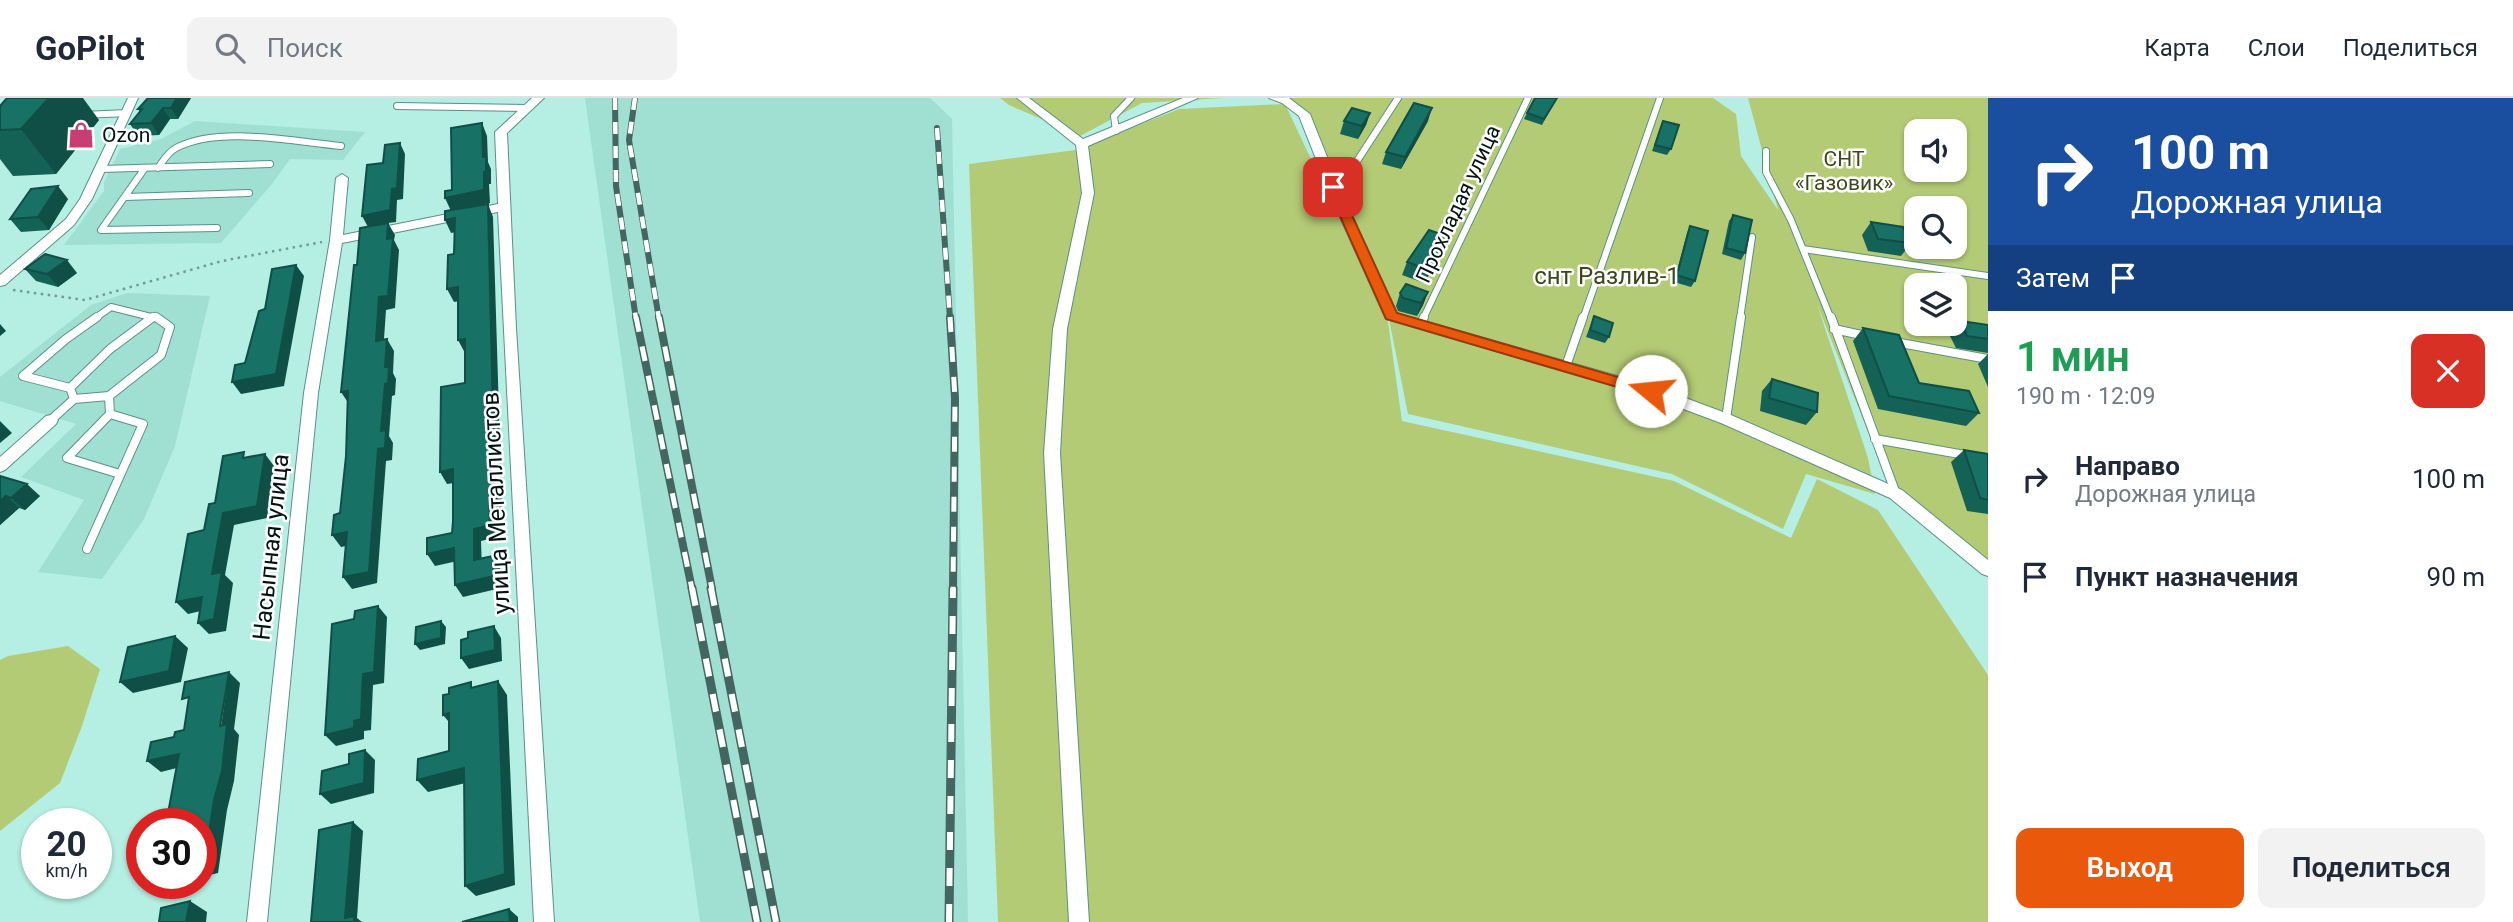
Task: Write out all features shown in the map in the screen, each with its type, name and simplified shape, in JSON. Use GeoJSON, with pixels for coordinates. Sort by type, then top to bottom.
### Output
{"type":"FeatureCollection","features":[{"type":"Feature","properties":{"kind":"street"},"geometry":{"type":"LineString","coordinates":[[0,282],[70,222],[102,169],[133,98]]}},
{"type":"Feature","properties":{"kind":"street","name":"улица Металлистов"},"geometry":{"type":"LineString","coordinates":[[538,98],[501,132],[509,328],[544,922]]}},
{"type":"Feature","properties":{"kind":"street"},"geometry":{"type":"LineString","coordinates":[[1022,98],[1082,144],[1088,193],[1060,329],[1052,453],[1079,922]]}},
{"type":"Feature","properties":{"kind":"street"},"geometry":{"type":"LineString","coordinates":[[1082,144],[1193,98]]}},
{"type":"Feature","properties":{"kind":"street"},"geometry":{"type":"LineString","coordinates":[[1274,98],[1285,100],[1304,114],[1333,187],[1391,316],[1651,391],[1726,419],[1896,494],[1988,569]]}},
{"type":"Feature","properties":{"kind":"street","name":"Насыпная улица"},"geometry":{"type":"LineString","coordinates":[[257,922],[311,393],[336,240],[342,178]]}},
{"type":"Feature","properties":{"kind":"street"},"geometry":{"type":"LineString","coordinates":[[336,240],[504,207]]}},
{"type":"Feature","properties":{"kind":"street"},"geometry":{"type":"LineString","coordinates":[[0,466],[51,420]]}},
{"type":"Feature","properties":{"kind":"lane"},"geometry":{"type":"LineString","coordinates":[[1116,131],[1114,116],[1131,98]]}},
{"type":"Feature","properties":{"kind":"lane"},"geometry":{"type":"LineString","coordinates":[[1333,187],[1346,178],[1398,98]]}},
{"type":"Feature","properties":{"kind":"lane","name":"Прохладая улица"},"geometry":{"type":"LineString","coordinates":[[1421,324],[1528,98]]}},
{"type":"Feature","properties":{"kind":"lane"},"geometry":{"type":"LineString","coordinates":[[1566,366],[1660,98]]}},
{"type":"Feature","properties":{"kind":"lane"},"geometry":{"type":"LineString","coordinates":[[397,106],[527,108]]}},
{"type":"Feature","properties":{"kind":"lane"},"geometry":{"type":"LineString","coordinates":[[79,115],[127,113]]}},
{"type":"Feature","properties":{"kind":"lane"},"geometry":{"type":"LineString","coordinates":[[158,168],[174,148],[206,139],[286,139],[300,144],[341,146]]}},
{"type":"Feature","properties":{"kind":"lane"},"geometry":{"type":"LineString","coordinates":[[1766,151],[1766,172],[1803,249],[1896,494]]}},
{"type":"Feature","properties":{"kind":"lane"},"geometry":{"type":"LineString","coordinates":[[102,169],[270,164]]}},
{"type":"Feature","properties":{"kind":"lane"},"geometry":{"type":"LineString","coordinates":[[145,168],[101,230],[217,228]]}},
{"type":"Feature","properties":{"kind":"lane"},"geometry":{"type":"LineString","coordinates":[[125,197],[249,193]]}},
{"type":"Feature","properties":{"kind":"lane"},"geometry":{"type":"LineString","coordinates":[[1726,419],[1752,237]]}},
{"type":"Feature","properties":{"kind":"lane"},"geometry":{"type":"LineString","coordinates":[[1803,249],[1988,276]]}},
{"type":"Feature","properties":{"kind":"lane"},"geometry":{"type":"LineString","coordinates":[[51,420],[74,399],[109,396],[161,355],[170,327],[155,316],[111,307],[66,339],[23,376],[70,388]]}},
{"type":"Feature","properties":{"kind":"lane"},"geometry":{"type":"LineString","coordinates":[[70,388],[98,358],[132,330],[155,316]]}},
{"type":"Feature","properties":{"kind":"lane"},"geometry":{"type":"LineString","coordinates":[[1834,329],[1872,337]]}},
{"type":"Feature","properties":{"kind":"lane"},"geometry":{"type":"LineString","coordinates":[[1885,340],[1988,359]]}},
{"type":"Feature","properties":{"kind":"lane"},"geometry":{"type":"LineString","coordinates":[[70,388],[74,399]]}},
{"type":"Feature","properties":{"kind":"lane"},"geometry":{"type":"LineString","coordinates":[[109,396],[110,414],[67,458],[120,474]]}},
{"type":"Feature","properties":{"kind":"lane"},"geometry":{"type":"LineString","coordinates":[[87,548],[143,424],[110,414]]}},
{"type":"Feature","properties":{"kind":"lane"},"geometry":{"type":"LineString","coordinates":[[1875,439],[1988,459]]}},
{"type":"Feature","properties":{"kind":"path"},"geometry":{"type":"LineString","coordinates":[[13,290],[85,300],[247,256],[336,240]]}},
{"type":"Feature","properties":{"kind":"shaded area"},"geometry":{"type":"Polygon","coordinates":[[[585,98],[930,98],[952,119],[968,922],[700,922],[585,98]]]}},
{"type":"Feature","properties":{"kind":"shaded area"},"geometry":{"type":"Polygon","coordinates":[[[195,121],[365,132],[343,160],[290,159],[221,243],[64,245],[104,191],[104,182],[120,149],[161,139],[195,121]]]}},
{"type":"Feature","properties":{"kind":"shaded area"},"geometry":{"type":"Polygon","coordinates":[[[127,293],[210,296],[175,446],[144,519],[102,579],[38,572],[84,500],[21,477],[76,424],[0,401],[0,377],[91,305],[127,293]]]}},
{"type":"Feature","properties":{"kind":"green space"},"geometry":{"type":"Polygon","coordinates":[[[1000,98],[1223,98],[1142,103],[1080,136],[1009,105],[1000,98]]]}},
{"type":"Feature","properties":{"kind":"green space","name":"снт Разлив-1"},"geometry":{"type":"Polygon","coordinates":[[[1291,98],[1713,98],[1736,114],[1741,156],[1778,210],[1748,98],[1988,98],[1988,560],[1888,482],[1817,304],[1868,458],[1875,494],[1806,474],[1783,529],[1672,474],[1408,414],[1389,319],[1291,98]]]}},
{"type":"Feature","properties":{"kind":"green space"},"geometry":{"type":"Polygon","coordinates":[[[1285,104],[1388,322],[1402,421],[1674,481],[1791,538],[1817,479],[1878,510],[1988,675],[1988,922],[998,922],[969,164],[1076,150],[1179,109],[1285,104]]]}},
{"type":"Feature","properties":{"kind":"green space"},"geometry":{"type":"Polygon","coordinates":[[[68,646],[100,669],[60,783],[29,808],[21,808],[21,814],[0,831],[0,660],[8,656],[68,646]]]}},
{"type":"Feature","properties":{"kind":"building"},"geometry":{"type":"Polygon","coordinates":[[[7,98],[49,98],[21,129],[0,130],[0,106],[7,98]]]}},
{"type":"Feature","properties":{"kind":"building"},"geometry":{"type":"Polygon","coordinates":[[[148,98],[177,98],[171,108],[163,108],[151,123],[130,124],[142,109],[138,109],[148,98]]]}},
{"type":"Feature","properties":{"kind":"building"},"geometry":{"type":"Polygon","coordinates":[[[1535,98],[1557,98],[1544,119],[1527,113],[1535,98]]]}},
{"type":"Feature","properties":{"kind":"building"},"geometry":{"type":"Polygon","coordinates":[[[1414,103],[1432,108],[1405,157],[1386,152],[1414,103]]]}},
{"type":"Feature","properties":{"kind":"building"},"geometry":{"type":"Polygon","coordinates":[[[1352,108],[1370,113],[1362,126],[1344,121],[1352,108]]]}},
{"type":"Feature","properties":{"kind":"building"},"geometry":{"type":"Polygon","coordinates":[[[1663,121],[1679,125],[1671,149],[1655,145],[1663,121]]]}},
{"type":"Feature","properties":{"kind":"building"},"geometry":{"type":"Polygon","coordinates":[[[482,123],[483,157],[486,157],[484,190],[445,198],[445,191],[452,190],[451,128],[482,123]]]}},
{"type":"Feature","properties":{"kind":"building"},"geometry":{"type":"Polygon","coordinates":[[[400,143],[397,188],[392,189],[390,210],[362,216],[367,165],[383,163],[385,145],[400,143]]]}},
{"type":"Feature","properties":{"kind":"building"},"geometry":{"type":"Polygon","coordinates":[[[58,186],[38,217],[10,219],[31,189],[58,186]]]}},
{"type":"Feature","properties":{"kind":"building"},"geometry":{"type":"Polygon","coordinates":[[[488,204],[495,498],[489,500],[490,525],[474,529],[474,560],[493,556],[494,576],[455,585],[454,548],[427,554],[427,538],[452,533],[453,469],[440,472],[441,387],[465,383],[465,339],[458,340],[458,287],[447,289],[448,255],[454,254],[455,218],[445,220],[445,211],[488,204]]]}},
{"type":"Feature","properties":{"kind":"building"},"geometry":{"type":"Polygon","coordinates":[[[1733,215],[1752,220],[1745,253],[1726,248],[1733,215]]]}},
{"type":"Feature","properties":{"kind":"building"},"geometry":{"type":"Polygon","coordinates":[[[1871,222],[1904,229],[1904,242],[1878,239],[1871,222]]]}},
{"type":"Feature","properties":{"kind":"building"},"geometry":{"type":"Polygon","coordinates":[[[388,223],[387,239],[393,238],[388,296],[379,297],[376,341],[387,339],[385,367],[389,367],[388,383],[385,384],[381,431],[386,430],[385,448],[378,449],[369,572],[343,577],[347,532],[332,535],[334,515],[340,513],[346,456],[348,391],[341,392],[354,265],[357,265],[360,228],[388,223]]]}},
{"type":"Feature","properties":{"kind":"building"},"geometry":{"type":"Polygon","coordinates":[[[1690,226],[1708,231],[1695,281],[1677,275],[1690,226]]]}},
{"type":"Feature","properties":{"kind":"building"},"geometry":{"type":"Polygon","coordinates":[[[1429,230],[1449,237],[1429,270],[1407,262],[1429,230]]]}},
{"type":"Feature","properties":{"kind":"building"},"geometry":{"type":"Polygon","coordinates":[[[45,254],[67,260],[47,274],[25,269],[45,254]]]}},
{"type":"Feature","properties":{"kind":"building"},"geometry":{"type":"Polygon","coordinates":[[[296,265],[276,374],[232,382],[235,365],[245,363],[259,311],[265,309],[272,269],[296,265]]]}},
{"type":"Feature","properties":{"kind":"building"},"geometry":{"type":"Polygon","coordinates":[[[1406,284],[1428,292],[1421,303],[1403,298],[1400,293],[1406,284]]]}},
{"type":"Feature","properties":{"kind":"building"},"geometry":{"type":"Polygon","coordinates":[[[1594,316],[1613,323],[1609,337],[1590,330],[1594,316]]]}},
{"type":"Feature","properties":{"kind":"building"},"geometry":{"type":"Polygon","coordinates":[[[1967,322],[1988,325],[1988,339],[1967,336],[1967,322]]]}},
{"type":"Feature","properties":{"kind":"building"},"geometry":{"type":"Polygon","coordinates":[[[1863,328],[1899,335],[1919,383],[1969,391],[1979,413],[1889,396],[1863,328]]]}},
{"type":"Feature","properties":{"kind":"building"},"geometry":{"type":"Polygon","coordinates":[[[1772,379],[1818,393],[1817,412],[1769,398],[1772,379]]]}},
{"type":"Feature","properties":{"kind":"building"},"geometry":{"type":"Polygon","coordinates":[[[1964,450],[1988,454],[1988,500],[1980,498],[1964,450]]]}},
{"type":"Feature","properties":{"kind":"building"},"geometry":{"type":"Polygon","coordinates":[[[244,452],[243,458],[265,454],[257,506],[223,513],[212,574],[222,572],[214,619],[198,623],[202,597],[176,602],[188,534],[204,530],[209,504],[215,503],[223,456],[244,452]]]}},
{"type":"Feature","properties":{"kind":"building"},"geometry":{"type":"Polygon","coordinates":[[[0,476],[27,484],[11,498],[6,496],[0,501],[0,476]]]}},
{"type":"Feature","properties":{"kind":"building"},"geometry":{"type":"Polygon","coordinates":[[[378,606],[374,672],[363,674],[361,719],[354,721],[354,728],[325,735],[332,624],[354,619],[355,611],[378,606]]]}},
{"type":"Feature","properties":{"kind":"building"},"geometry":{"type":"Polygon","coordinates":[[[441,621],[441,638],[415,644],[416,627],[441,621]]]}},
{"type":"Feature","properties":{"kind":"building"},"geometry":{"type":"Polygon","coordinates":[[[494,626],[495,650],[461,658],[461,640],[468,638],[468,632],[494,626]]]}},
{"type":"Feature","properties":{"kind":"building"},"geometry":{"type":"Polygon","coordinates":[[[175,636],[169,671],[120,682],[128,647],[175,636]]]}},
{"type":"Feature","properties":{"kind":"building"},"geometry":{"type":"Polygon","coordinates":[[[229,672],[220,726],[227,724],[222,771],[213,808],[169,808],[179,754],[147,761],[151,742],[174,737],[175,732],[184,730],[189,697],[182,699],[185,682],[229,672]]]}},
{"type":"Feature","properties":{"kind":"building"},"geometry":{"type":"Polygon","coordinates":[[[498,681],[505,874],[465,886],[464,768],[417,780],[418,759],[449,751],[449,713],[443,715],[443,695],[449,694],[449,688],[471,682],[471,688],[498,681]]]}},
{"type":"Feature","properties":{"kind":"building"},"geometry":{"type":"Polygon","coordinates":[[[365,750],[364,783],[320,794],[322,771],[349,764],[349,754],[365,750]]]}},
{"type":"Feature","properties":{"kind":"building"},"geometry":{"type":"Polygon","coordinates":[[[353,822],[345,918],[354,916],[354,922],[311,922],[319,830],[353,822]]]}},
{"type":"Feature","properties":{"kind":"building"},"geometry":{"type":"Polygon","coordinates":[[[190,901],[186,922],[159,922],[161,908],[190,901]]]}},
{"type":"Feature","properties":{"kind":"building"},"geometry":{"type":"Polygon","coordinates":[[[509,909],[510,922],[462,922],[509,909]]]}},
{"type":"Feature","properties":{"kind":"railway"},"geometry":{"type":"LineString","coordinates":[[615,98],[616,186],[636,319]]}},
{"type":"Feature","properties":{"kind":"railway"},"geometry":{"type":"LineString","coordinates":[[635,98],[629,140],[659,319]]}},
{"type":"Feature","properties":{"kind":"railway"},"geometry":{"type":"LineString","coordinates":[[937,128],[950,319]]}},
{"type":"Feature","properties":{"kind":"railway"},"geometry":{"type":"LineString","coordinates":[[636,317],[692,589]]}},
{"type":"Feature","properties":{"kind":"railway"},"geometry":{"type":"LineString","coordinates":[[659,317],[712,589]]}},
{"type":"Feature","properties":{"kind":"railway"},"geometry":{"type":"LineString","coordinates":[[950,317],[955,398],[953,589]]}},
{"type":"Feature","properties":{"kind":"railway"},"geometry":{"type":"LineString","coordinates":[[692,588],[757,922]]}},
{"type":"Feature","properties":{"kind":"railway"},"geometry":{"type":"LineString","coordinates":[[711,588],[776,922]]}},
{"type":"Feature","properties":{"kind":"railway"},"geometry":{"type":"LineString","coordinates":[[949,922],[953,588]]}},
{"type":"Feature","properties":{"kind":"place","name":"Ozon"},"geometry":{"type":"Point","coordinates":[81,135]}},
{"type":"Feature","properties":{"kind":"route"},"geometry":{"type":"LineString","coordinates":[[1333,187],[1391,316],[1651,391]]}},
{"type":"Feature","properties":{"kind":"park label","name":"СНТ «Газовик»"},"geometry":{"type":"Point","coordinates":[1844,171]}}]}
